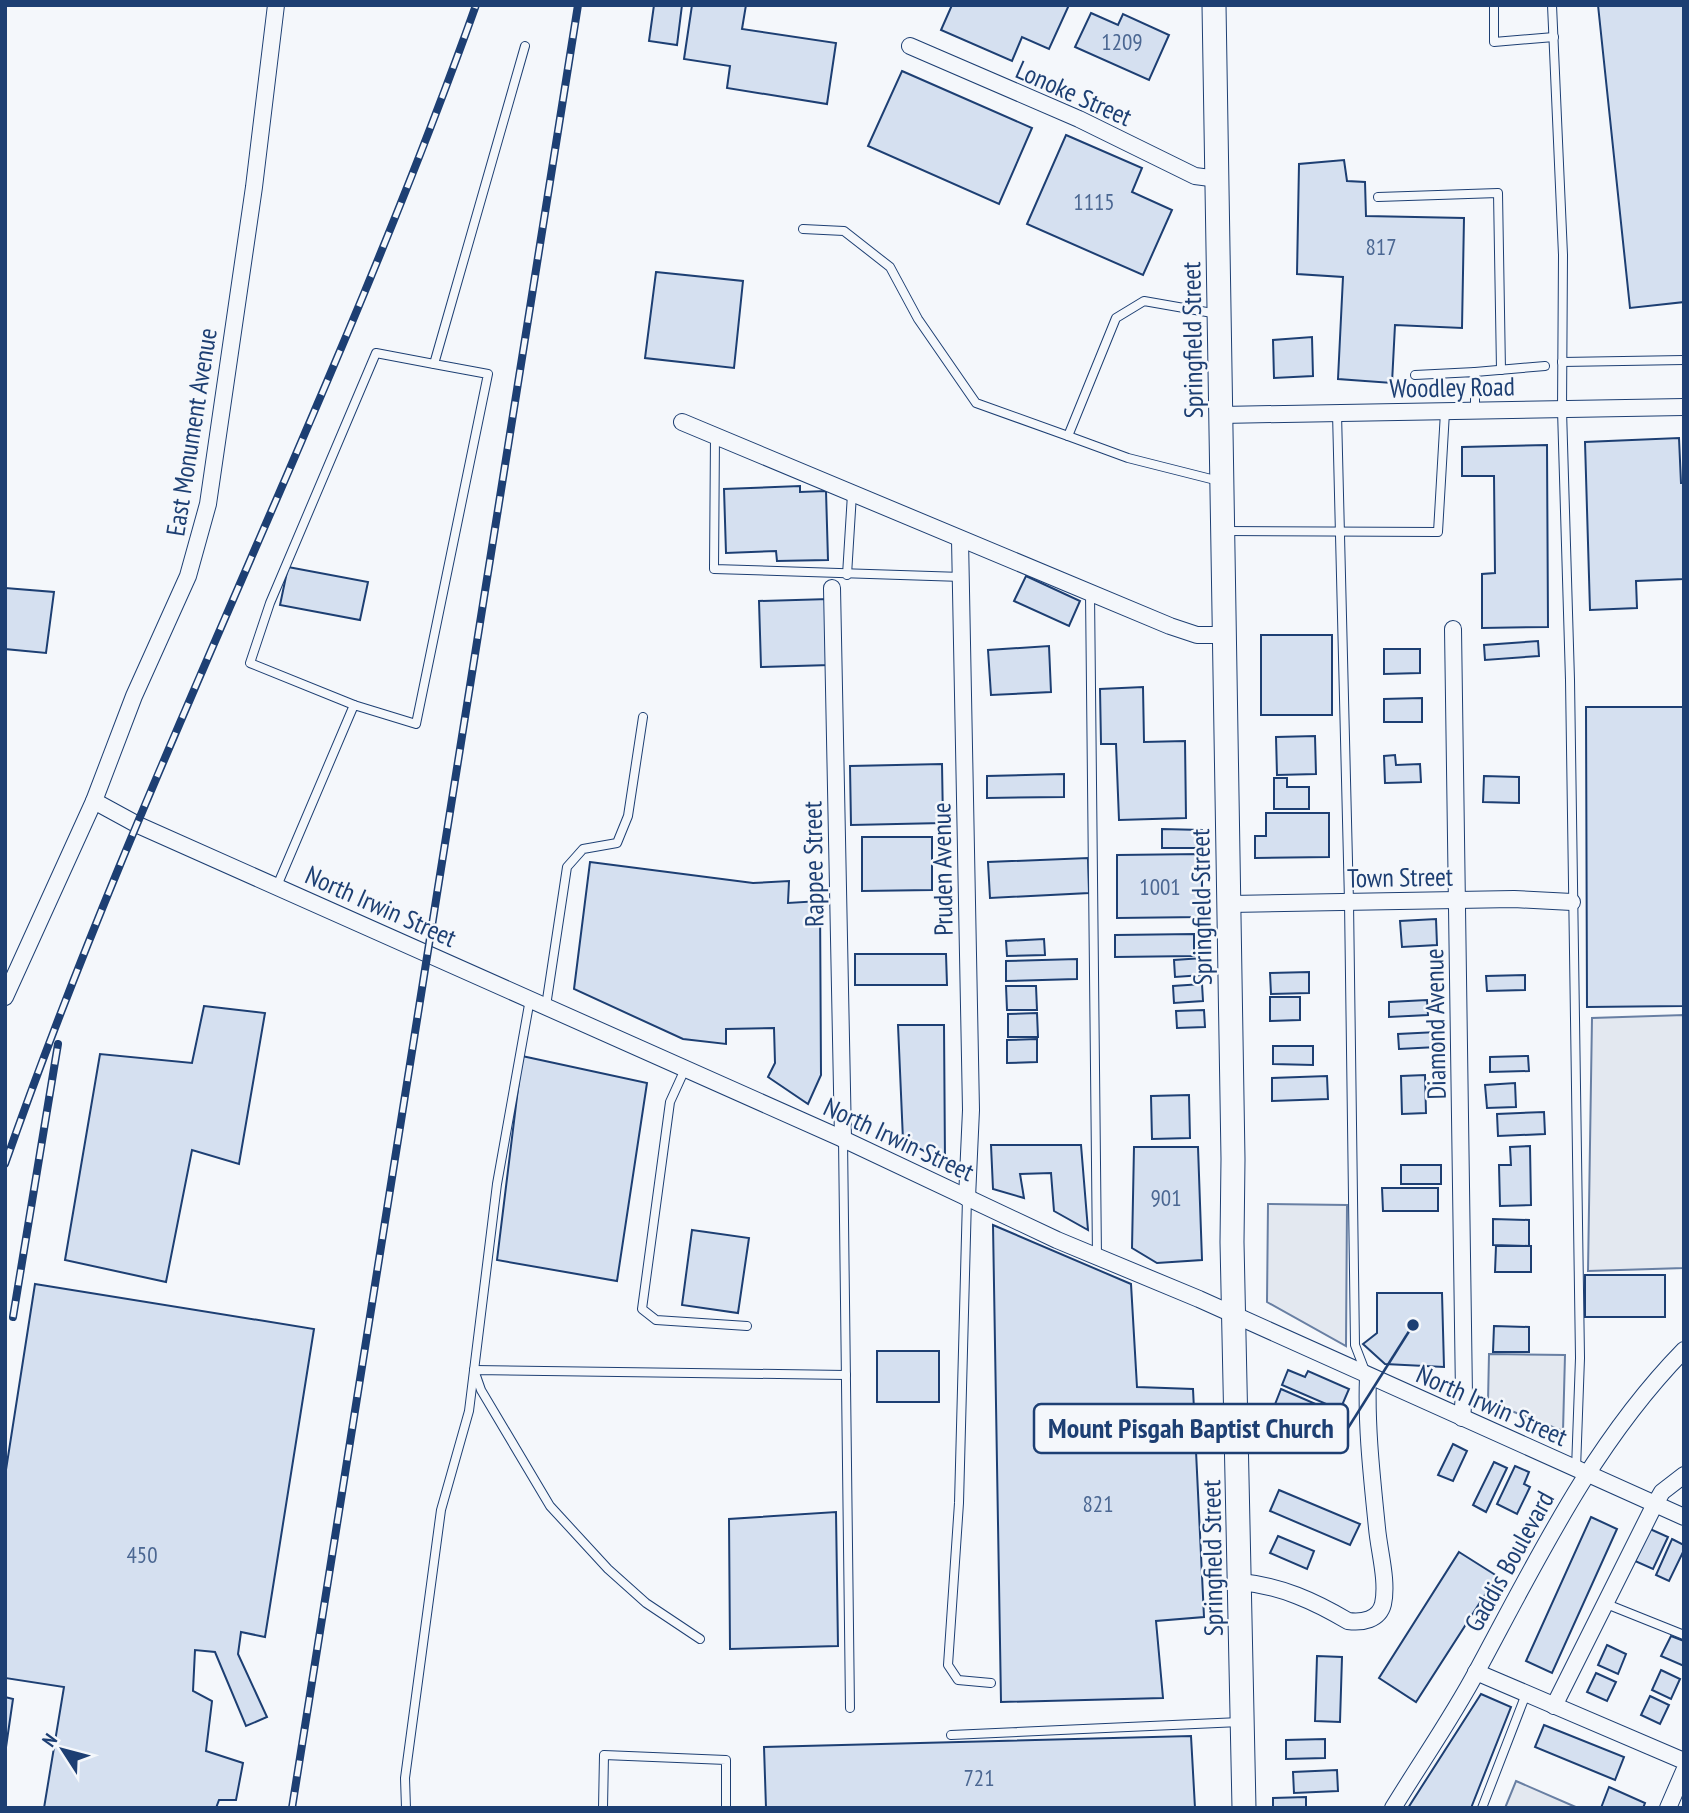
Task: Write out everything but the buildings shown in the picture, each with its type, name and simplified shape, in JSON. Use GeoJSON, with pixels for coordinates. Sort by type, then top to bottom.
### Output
{"type":"FeatureCollection","features":[{"type":"Feature","properties":{"kind":"main road","name":"Springfield Street"},"geometry":{"type":"LineString","coordinates":[[1214,5],[1244,1808]]}},
{"type":"Feature","properties":{"kind":"street","name":"East Monument Avenue"},"geometry":{"type":"LineString","coordinates":[[5,997],[94,801],[134,696],[188,576],[208,504],[254,187],[276,5]]}},
{"type":"Feature","properties":{"kind":"street","name":"Lonoke Street"},"geometry":{"type":"LineString","coordinates":[[910,47],[1079,119],[1195,176],[1218,179]]}},
{"type":"Feature","properties":{"kind":"street","name":"Woodley Road"},"geometry":{"type":"LineString","coordinates":[[1221,415],[1684,408]]}},
{"type":"Feature","properties":{"kind":"street"},"geometry":{"type":"LineString","coordinates":[[682,422],[1197,635],[1225,635]]}},
{"type":"Feature","properties":{"kind":"street","name":"Pruden Avenue"},"geometry":{"type":"LineString","coordinates":[[960,539],[971,1110],[967,1198]]}},
{"type":"Feature","properties":{"kind":"street","name":"Rappee Street"},"geometry":{"type":"LineString","coordinates":[[832,588],[843,1139]]}},
{"type":"Feature","properties":{"kind":"street","name":"Diamond Avenue"},"geometry":{"type":"LineString","coordinates":[[1453,629],[1462,1177],[1462,1418]]}},
{"type":"Feature","properties":{"kind":"street","name":"North Irwin Street"},"geometry":{"type":"LineString","coordinates":[[94,801],[138,825],[843,1139],[1097,1258],[1199,1299],[1236,1318],[1684,1517]]}},
{"type":"Feature","properties":{"kind":"street","name":"Town Street"},"geometry":{"type":"LineString","coordinates":[[1230,904],[1457,900],[1572,902]]}},
{"type":"Feature","properties":{"kind":"street","name":"Gaddis Boulevard"},"geometry":{"type":"LineString","coordinates":[[1394,1808],[1476,1672],[1581,1471],[1644,1390],[1684,1350]]}},
{"type":"Feature","properties":{"kind":"street"},"geometry":{"type":"LineString","coordinates":[[1241,1582],[1266,1584],[1290,1592],[1348,1621],[1359,1623],[1377,1614],[1383,1605],[1373,1489],[1368,1377]]}},
{"type":"Feature","properties":{"kind":"street"},"geometry":{"type":"LineString","coordinates":[[1553,1706],[1655,1504],[1662,1492],[1684,1475]]}},
{"type":"Feature","properties":{"kind":"street"},"geometry":{"type":"LineString","coordinates":[[1476,1672],[1684,1761]]}},
{"type":"Feature","properties":{"kind":"street"},"geometry":{"type":"LineString","coordinates":[[1668,1808],[1684,1772]]}},
{"type":"Feature","properties":{"kind":"lane"},"geometry":{"type":"LineString","coordinates":[[1494,5],[1494,42],[1554,37]]}},
{"type":"Feature","properties":{"kind":"lane"},"geometry":{"type":"LineString","coordinates":[[1552,5],[1563,255],[1562,410],[1570,680],[1581,1471]]}},
{"type":"Feature","properties":{"kind":"lane"},"geometry":{"type":"LineString","coordinates":[[434,364],[525,46]]}},
{"type":"Feature","properties":{"kind":"lane"},"geometry":{"type":"LineString","coordinates":[[1378,197],[1498,193],[1500,370]]}},
{"type":"Feature","properties":{"kind":"lane"},"geometry":{"type":"LineString","coordinates":[[803,229],[844,231],[890,267],[918,319],[976,403],[1128,458],[1222,482]]}},
{"type":"Feature","properties":{"kind":"lane"},"geometry":{"type":"LineString","coordinates":[[1068,436],[1116,318],[1144,301],[1219,314]]}},
{"type":"Feature","properties":{"kind":"lane"},"geometry":{"type":"LineString","coordinates":[[376,353],[488,374],[416,724],[354,705],[250,663],[270,603],[376,353]]}},
{"type":"Feature","properties":{"kind":"lane"},"geometry":{"type":"LineString","coordinates":[[1562,362],[1684,360]]}},
{"type":"Feature","properties":{"kind":"lane"},"geometry":{"type":"LineString","coordinates":[[1415,375],[1545,366]]}},
{"type":"Feature","properties":{"kind":"lane"},"geometry":{"type":"LineString","coordinates":[[1475,372],[1475,411]]}},
{"type":"Feature","properties":{"kind":"lane"},"geometry":{"type":"LineString","coordinates":[[1222,531],[1438,531],[1445,412]]}},
{"type":"Feature","properties":{"kind":"lane"},"geometry":{"type":"LineString","coordinates":[[1337,413],[1349,902],[1355,1345],[1368,1377]]}},
{"type":"Feature","properties":{"kind":"lane"},"geometry":{"type":"LineString","coordinates":[[715,436],[714,569],[962,577]]}},
{"type":"Feature","properties":{"kind":"lane"},"geometry":{"type":"LineString","coordinates":[[847,575],[852,494]]}},
{"type":"Feature","properties":{"kind":"lane"},"geometry":{"type":"LineString","coordinates":[[1090,593],[1097,1258]]}},
{"type":"Feature","properties":{"kind":"lane"},"geometry":{"type":"LineString","coordinates":[[278,886],[354,705]]}},
{"type":"Feature","properties":{"kind":"lane"},"geometry":{"type":"LineString","coordinates":[[546,1006],[567,867],[583,849],[617,843],[628,816],[643,716]]}},
{"type":"Feature","properties":{"kind":"lane"},"geometry":{"type":"LineString","coordinates":[[406,1808],[405,1778],[441,1510],[469,1411],[498,1184],[530,999]]}},
{"type":"Feature","properties":{"kind":"lane"},"geometry":{"type":"LineString","coordinates":[[685,1069],[670,1102],[642,1309],[656,1320],[747,1326]]}},
{"type":"Feature","properties":{"kind":"lane"},"geometry":{"type":"LineString","coordinates":[[843,1139],[850,1708]]}},
{"type":"Feature","properties":{"kind":"lane"},"geometry":{"type":"LineString","coordinates":[[967,1198],[959,1503],[948,1665],[958,1679],[991,1683]]}},
{"type":"Feature","properties":{"kind":"lane"},"geometry":{"type":"LineString","coordinates":[[474,1370],[846,1375]]}},
{"type":"Feature","properties":{"kind":"lane"},"geometry":{"type":"LineString","coordinates":[[474,1370],[481,1390],[550,1506],[608,1569],[646,1603],[701,1639]]}},
{"type":"Feature","properties":{"kind":"lane"},"geometry":{"type":"LineString","coordinates":[[1604,1603],[1684,1635]]}},
{"type":"Feature","properties":{"kind":"lane"},"geometry":{"type":"LineString","coordinates":[[1482,1808],[1526,1694]]}},
{"type":"Feature","properties":{"kind":"lane"},"geometry":{"type":"LineString","coordinates":[[951,1735],[1243,1722]]}},
{"type":"Feature","properties":{"kind":"lane"},"geometry":{"type":"LineString","coordinates":[[603,1808],[604,1755],[726,1760],[726,1808]]}},
{"type":"Feature","properties":{"kind":"shaded area"},"geometry":{"type":"Polygon","coordinates":[[[1684,1015],[1684,1268],[1588,1271],[1592,1018],[1684,1015]]]}},
{"type":"Feature","properties":{"kind":"shaded area"},"geometry":{"type":"Polygon","coordinates":[[[1268,1204],[1347,1205],[1346,1346],[1267,1302],[1268,1204]]]}},
{"type":"Feature","properties":{"kind":"shaded area"},"geometry":{"type":"Polygon","coordinates":[[[1489,1354],[1565,1355],[1563,1431],[1488,1402],[1489,1354]]]}},
{"type":"Feature","properties":{"kind":"shaded area"},"geometry":{"type":"Polygon","coordinates":[[[1516,1781],[1578,1808],[1505,1808],[1516,1781]]]}},
{"type":"Feature","properties":{"kind":"railway"},"geometry":{"type":"LineString","coordinates":[[5,1164],[59,1017],[117,872],[363,296],[476,5]]}},
{"type":"Feature","properties":{"kind":"railway"},"geometry":{"type":"LineString","coordinates":[[292,1808],[578,5]]}},
{"type":"Feature","properties":{"kind":"railway"},"geometry":{"type":"LineString","coordinates":[[13,1317],[58,1044]]}},
{"type":"Feature","properties":{"kind":"place","name":"Mount Pisgah Baptist Church"},"geometry":{"type":"Point","coordinates":[1413,1325]}}]}
